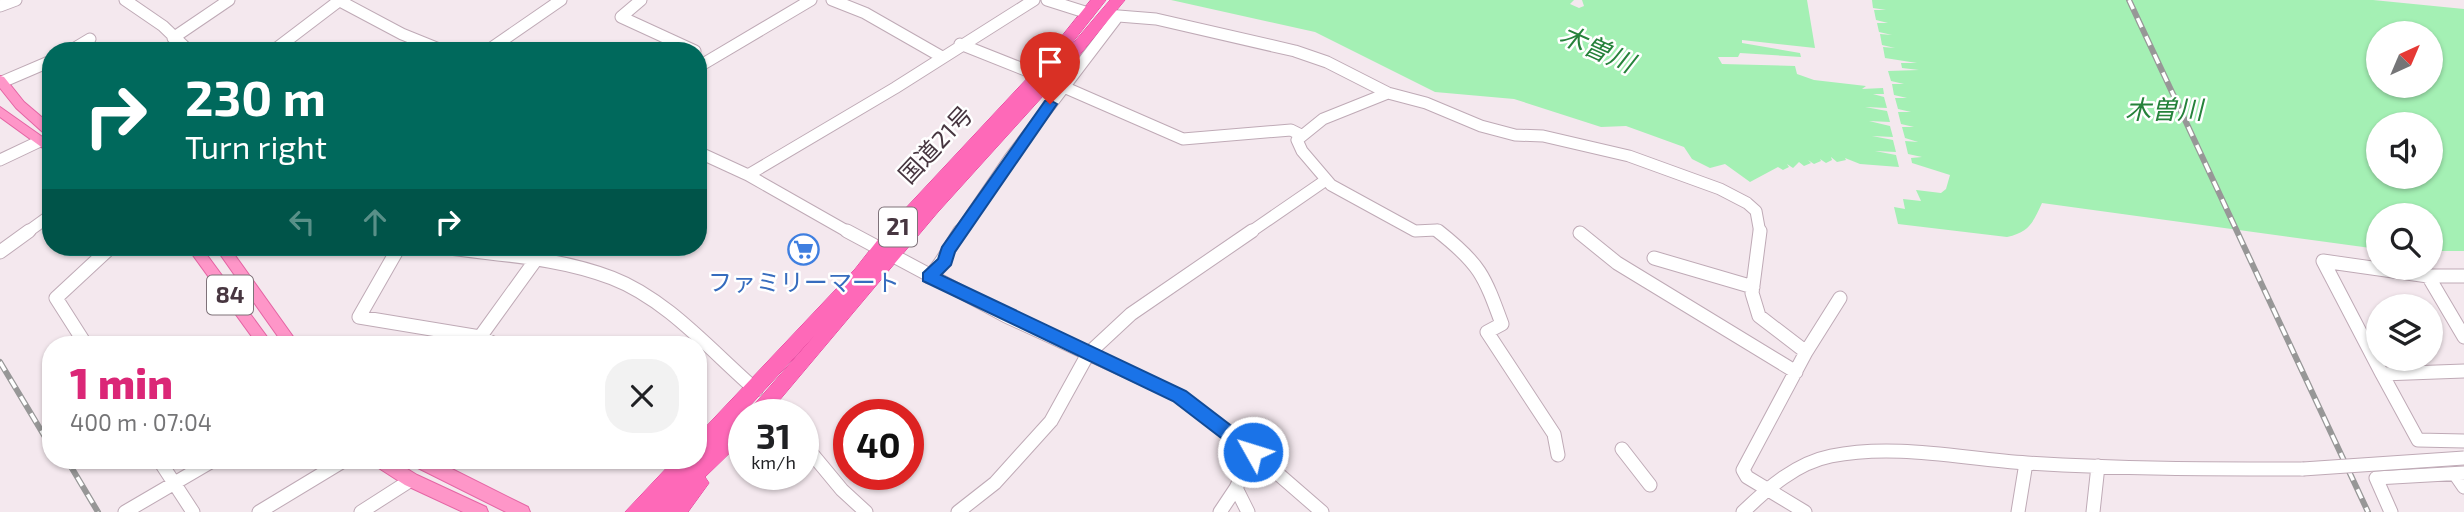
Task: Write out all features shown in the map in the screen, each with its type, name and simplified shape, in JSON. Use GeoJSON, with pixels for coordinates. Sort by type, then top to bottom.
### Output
{"type":"FeatureCollection","features":[{"type":"Feature","properties":{"kind":"highway","name":"国道21号"},"geometry":{"type":"LineString","coordinates":[[769,399],[953,165],[1051,81],[1105,8]]}},
{"type":"Feature","properties":{"kind":"highway","name":"国道21号"},"geometry":{"type":"LineString","coordinates":[[707,443],[728,429]]}},
{"type":"Feature","properties":{"kind":"highway"},"geometry":{"type":"LineString","coordinates":[[707,459],[727,444]]}},
{"type":"Feature","properties":{"kind":"highway"},"geometry":{"type":"LineString","coordinates":[[676,512],[718,463],[727,444]]}},
{"type":"Feature","properties":{"kind":"highway"},"geometry":{"type":"LineString","coordinates":[[635,512],[678,469]]}},
{"type":"Feature","properties":{"kind":"highway"},"geometry":{"type":"LineString","coordinates":[[656,512],[697,469]]}},
{"type":"Feature","properties":{"kind":"main road"},"geometry":{"type":"LineString","coordinates":[[1,81],[20,105],[42,124]]}},
{"type":"Feature","properties":{"kind":"main road"},"geometry":{"type":"LineString","coordinates":[[0,111],[42,144]]}},
{"type":"Feature","properties":{"kind":"main road","name":"84"},"geometry":{"type":"LineString","coordinates":[[201,256],[258,336]]}},
{"type":"Feature","properties":{"kind":"main road","name":"84"},"geometry":{"type":"LineString","coordinates":[[228,256],[286,336]]}},
{"type":"Feature","properties":{"kind":"main road"},"geometry":{"type":"LineString","coordinates":[[394,469],[411,480],[480,512]]}},
{"type":"Feature","properties":{"kind":"main road"},"geometry":{"type":"LineString","coordinates":[[440,469],[522,512]]}},
{"type":"Feature","properties":{"kind":"street"},"geometry":{"type":"LineString","coordinates":[[0,6],[16,0]]}},
{"type":"Feature","properties":{"kind":"street"},"geometry":{"type":"LineString","coordinates":[[125,0],[163,26],[178,42]]}},
{"type":"Feature","properties":{"kind":"street"},"geometry":{"type":"LineString","coordinates":[[173,38],[229,0]]}},
{"type":"Feature","properties":{"kind":"street"},"geometry":{"type":"LineString","coordinates":[[285,42],[339,0],[422,42]]}},
{"type":"Feature","properties":{"kind":"street"},"geometry":{"type":"LineString","coordinates":[[500,42],[561,0]]}},
{"type":"Feature","properties":{"kind":"street"},"geometry":{"type":"LineString","coordinates":[[641,0],[621,17],[675,42]]}},
{"type":"Feature","properties":{"kind":"street"},"geometry":{"type":"LineString","coordinates":[[707,62],[811,0]]}},
{"type":"Feature","properties":{"kind":"street"},"geometry":{"type":"LineString","coordinates":[[832,0],[865,13],[942,57]]}},
{"type":"Feature","properties":{"kind":"street"},"geometry":{"type":"LineString","coordinates":[[748,175],[1034,0]]}},
{"type":"Feature","properties":{"kind":"street"},"geometry":{"type":"LineString","coordinates":[[1047,0],[1105,8],[1295,51],[1327,62],[1388,93],[1426,103],[1480,126],[1515,135],[1543,136],[1629,156],[1720,189],[1747,203],[1756,211],[1760,231],[1752,288],[1753,305],[1765,324],[1806,352]]}},
{"type":"Feature","properties":{"kind":"street"},"geometry":{"type":"LineString","coordinates":[[929,277],[945,261],[947,251],[1010,158],[1051,81],[1105,8]]}},
{"type":"Feature","properties":{"kind":"street"},"geometry":{"type":"LineString","coordinates":[[85,42],[90,39]]}},
{"type":"Feature","properties":{"kind":"street"},"geometry":{"type":"LineString","coordinates":[[960,44],[1183,139],[1291,130],[1301,135]]}},
{"type":"Feature","properties":{"kind":"street"},"geometry":{"type":"LineString","coordinates":[[707,57],[713,59]]}},
{"type":"Feature","properties":{"kind":"street"},"geometry":{"type":"LineString","coordinates":[[1,81],[42,65]]}},
{"type":"Feature","properties":{"kind":"street"},"geometry":{"type":"LineString","coordinates":[[1388,93],[1323,119],[1297,140],[1302,151],[1326,180],[1415,231],[1436,230],[1462,250],[1485,276],[1502,324],[1487,332],[1554,434],[1558,455]]}},
{"type":"Feature","properties":{"kind":"street"},"geometry":{"type":"LineString","coordinates":[[0,160],[38,142]]}},
{"type":"Feature","properties":{"kind":"street"},"geometry":{"type":"LineString","coordinates":[[707,156],[748,175],[929,277],[1180,396],[1253,452],[1322,512]]}},
{"type":"Feature","properties":{"kind":"street"},"geometry":{"type":"LineString","coordinates":[[958,512],[995,483],[1051,421],[1088,354],[1131,314],[1326,180]]}},
{"type":"Feature","properties":{"kind":"street"},"geometry":{"type":"LineString","coordinates":[[0,252],[42,222]]}},
{"type":"Feature","properties":{"kind":"street"},"geometry":{"type":"LineString","coordinates":[[1580,233],[1617,263],[1796,372]]}},
{"type":"Feature","properties":{"kind":"street"},"geometry":{"type":"LineString","coordinates":[[80,336],[55,298],[101,256]]}},
{"type":"Feature","properties":{"kind":"street"},"geometry":{"type":"LineString","coordinates":[[394,256],[359,317],[474,336]]}},
{"type":"Feature","properties":{"kind":"street"},"geometry":{"type":"LineString","coordinates":[[498,256],[614,279],[645,296],[688,336]]}},
{"type":"Feature","properties":{"kind":"street"},"geometry":{"type":"LineString","coordinates":[[481,336],[539,256]]}},
{"type":"Feature","properties":{"kind":"street"},"geometry":{"type":"LineString","coordinates":[[1654,258],[1752,288]]}},
{"type":"Feature","properties":{"kind":"street"},"geometry":{"type":"LineString","coordinates":[[2366,267],[2323,261],[2418,440],[2464,441]]}},
{"type":"Feature","properties":{"kind":"street"},"geometry":{"type":"LineString","coordinates":[[2443,276],[2464,276]]}},
{"type":"Feature","properties":{"kind":"street"},"geometry":{"type":"LineString","coordinates":[[2430,280],[2464,337]]}},
{"type":"Feature","properties":{"kind":"street"},"geometry":{"type":"LineString","coordinates":[[1805,512],[1747,477],[1743,470],[1806,352],[1840,298]]}},
{"type":"Feature","properties":{"kind":"street"},"geometry":{"type":"LineString","coordinates":[[707,354],[755,399]]}},
{"type":"Feature","properties":{"kind":"street"},"geometry":{"type":"LineString","coordinates":[[2382,374],[2464,371]]}},
{"type":"Feature","properties":{"kind":"street"},"geometry":{"type":"LineString","coordinates":[[1622,449],[1650,485]]}},
{"type":"Feature","properties":{"kind":"street"},"geometry":{"type":"LineString","coordinates":[[1220,512],[1236,488],[1253,452]]}},
{"type":"Feature","properties":{"kind":"street"},"geometry":{"type":"LineString","coordinates":[[1743,512],[1766,489],[1793,471],[1829,457],[1853,453],[1899,452],[2098,466],[2303,469],[2464,458]]}},
{"type":"Feature","properties":{"kind":"street"},"geometry":{"type":"LineString","coordinates":[[819,462],[842,490],[866,512]]}},
{"type":"Feature","properties":{"kind":"street"},"geometry":{"type":"LineString","coordinates":[[2018,512],[2026,463]]}},
{"type":"Feature","properties":{"kind":"street"},"geometry":{"type":"LineString","coordinates":[[2093,512],[2098,466]]}},
{"type":"Feature","properties":{"kind":"street"},"geometry":{"type":"LineString","coordinates":[[165,469],[193,512]]}},
{"type":"Feature","properties":{"kind":"street"},"geometry":{"type":"LineString","coordinates":[[125,512],[199,469]]}},
{"type":"Feature","properties":{"kind":"street"},"geometry":{"type":"LineString","coordinates":[[259,512],[330,469]]}},
{"type":"Feature","properties":{"kind":"street"},"geometry":{"type":"LineString","coordinates":[[2391,512],[2376,478],[2459,474],[2464,486]]}},
{"type":"Feature","properties":{"kind":"street"},"geometry":{"type":"LineString","coordinates":[[361,512],[411,480]]}},
{"type":"Feature","properties":{"kind":"street"},"geometry":{"type":"LineString","coordinates":[[1236,488],[1248,512]]}},
{"type":"Feature","properties":{"kind":"water","name":"木曽川"},"geometry":{"type":"Polygon","coordinates":[[[1171,0],[1574,0],[1570,4],[1579,8],[1584,6],[1582,0],[1807,0],[1815,48],[1742,40],[1742,43],[1800,53],[1801,57],[1740,53],[1738,57],[1718,57],[1722,64],[1795,66],[1797,74],[1814,80],[1866,86],[1862,89],[1883,88],[1884,94],[1873,94],[1884,97],[1887,108],[1865,107],[1887,111],[1890,122],[1869,121],[1890,126],[1893,137],[1872,136],[1893,140],[1896,152],[1875,151],[1896,155],[1899,167],[1860,164],[1845,158],[1846,160],[1837,162],[1831,157],[1832,160],[1826,163],[1820,159],[1821,161],[1814,164],[1808,160],[1811,163],[1804,166],[1799,162],[1793,168],[1787,164],[1789,167],[1783,170],[1778,167],[1750,182],[1725,164],[1710,168],[1692,159],[1684,147],[1626,126],[1601,127],[1514,99],[1435,92],[1315,32],[1171,0]]]}},
{"type":"Feature","properties":{"kind":"water","name":"木曽川"},"geometry":{"type":"Polygon","coordinates":[[[1872,0],[2373,0],[2464,9],[2464,251],[2443,251],[2443,203],[2366,203],[2366,247],[2042,203],[2026,229],[2007,237],[1898,224],[1894,207],[1905,209],[1903,199],[1921,201],[1916,190],[1941,193],[1946,189],[1950,175],[1912,163],[1911,158],[1922,157],[1908,154],[1905,141],[1918,142],[1905,138],[1902,127],[1914,127],[1901,124],[1898,112],[1911,112],[1898,109],[1895,98],[1907,98],[1894,95],[1892,84],[1904,84],[1891,81],[1888,71],[1919,70],[1902,68],[1901,63],[1917,63],[1885,58],[1883,47],[1895,48],[1882,45],[1880,34],[1892,35],[1879,32],[1877,23],[1888,23],[1876,20],[1874,10],[1886,10],[1873,8],[1872,0]]]}},
{"type":"Feature","properties":{"kind":"railway"},"geometry":{"type":"LineString","coordinates":[[2129,0],[2368,512]]}},
{"type":"Feature","properties":{"kind":"railway"},"geometry":{"type":"LineString","coordinates":[[0,362],[42,432]]}},
{"type":"Feature","properties":{"kind":"railway"},"geometry":{"type":"LineString","coordinates":[[72,469],[98,512]]}},
{"type":"Feature","properties":{"kind":"place","name":"ファミリーマート"},"geometry":{"type":"Point","coordinates":[804,249]}},
{"type":"Feature","properties":{"kind":"route"},"geometry":{"type":"LineString","coordinates":[[1050,104],[947,251],[945,261],[929,277],[1006,316],[1180,396],[1253,452]]}}]}
